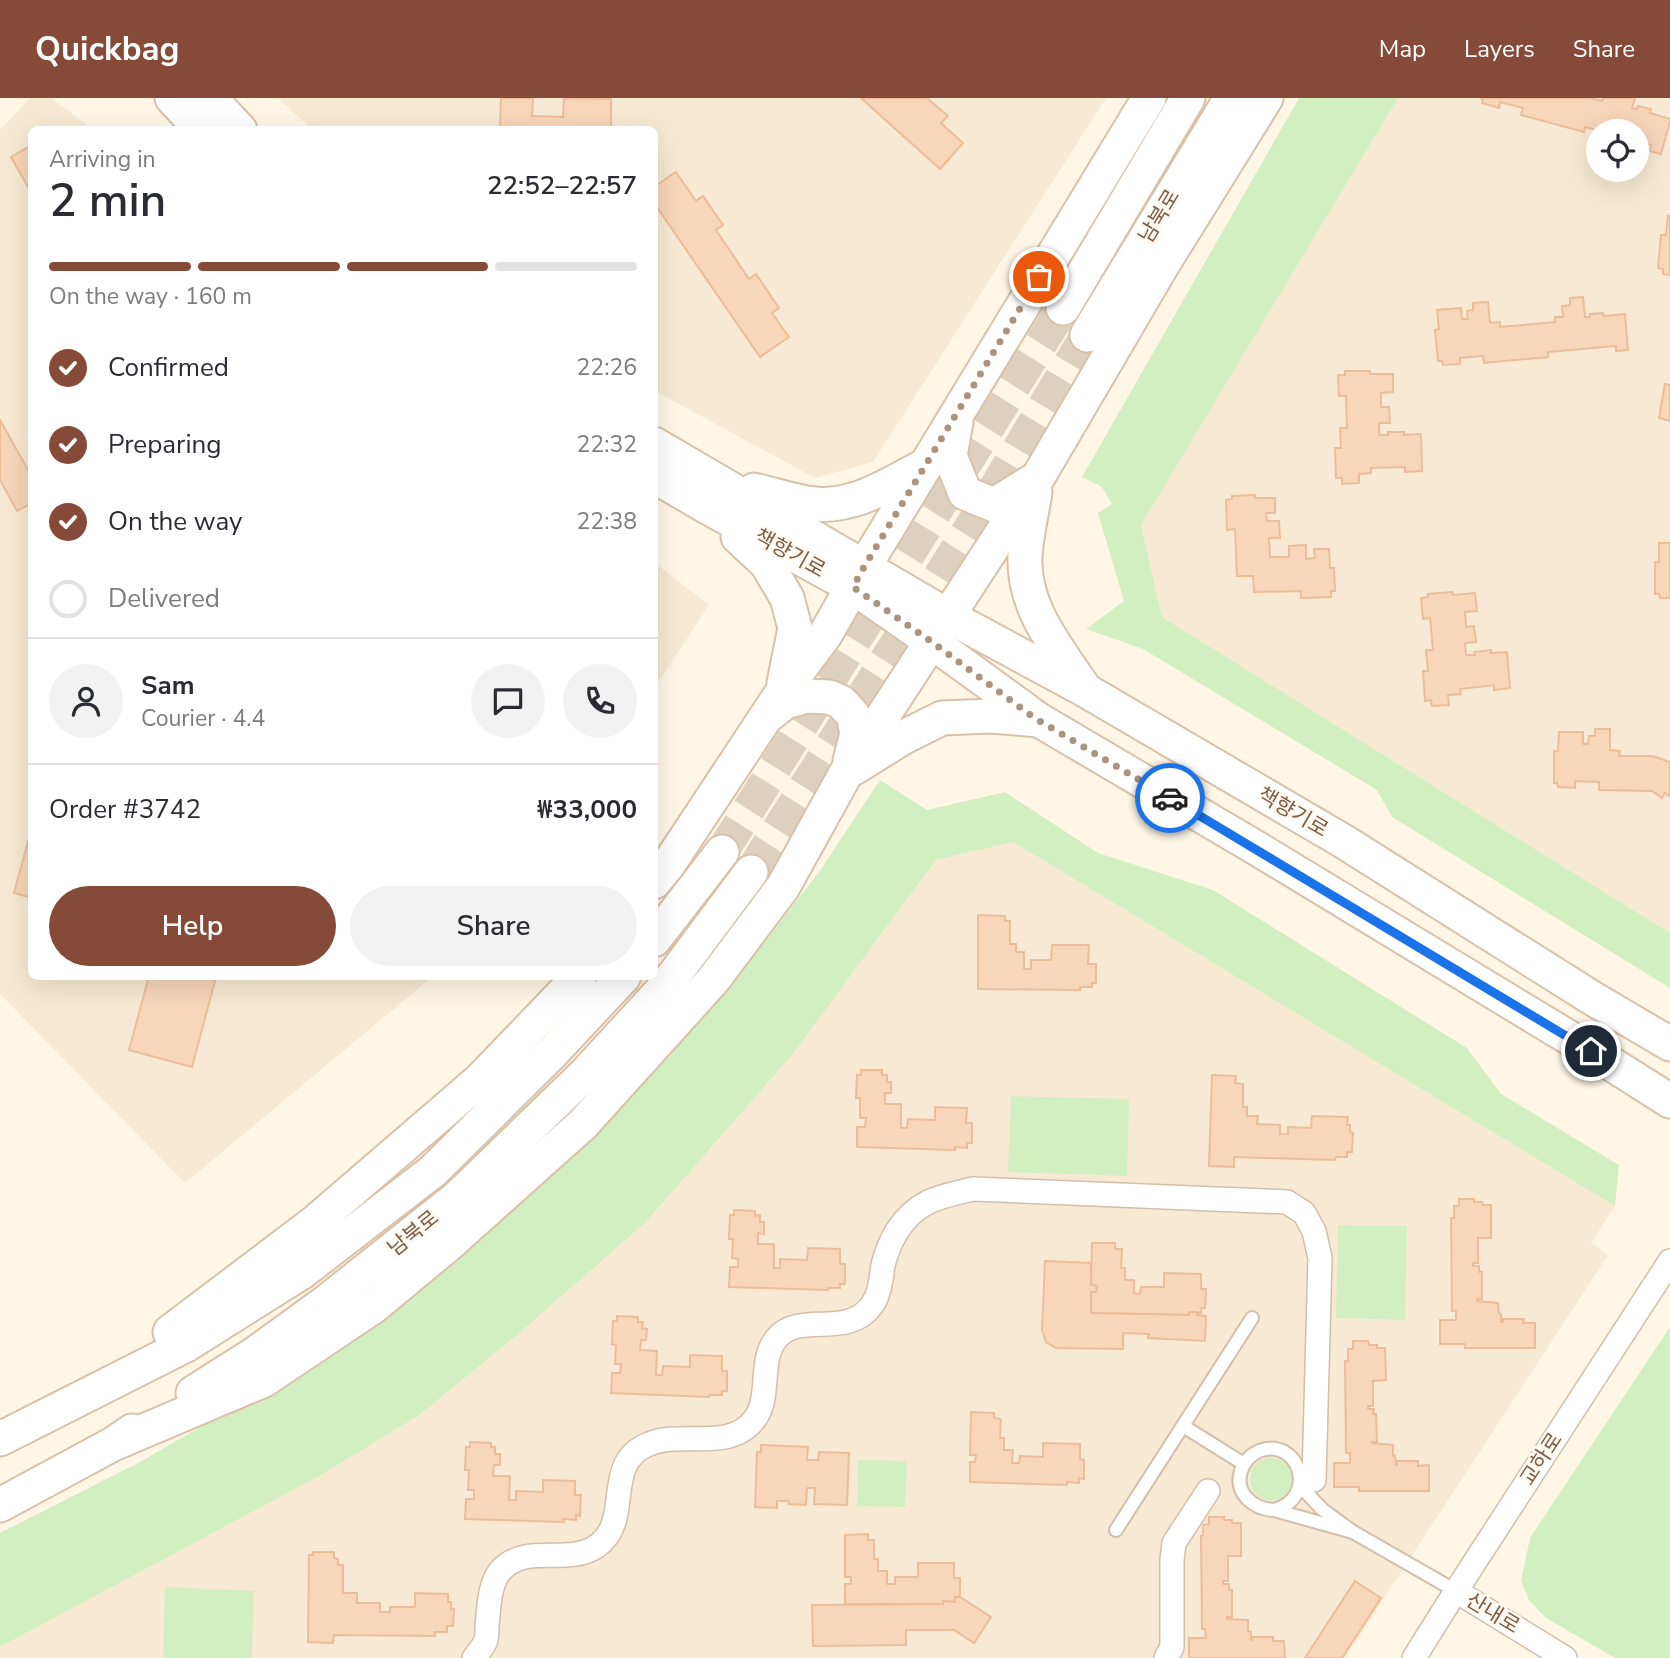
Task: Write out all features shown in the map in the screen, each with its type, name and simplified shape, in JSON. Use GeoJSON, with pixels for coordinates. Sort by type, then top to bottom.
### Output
{"type":"FeatureCollection","features":[{"type":"Feature","properties":{"kind":"main road"},"geometry":{"type":"LineString","coordinates":[[172,98],[198,126]]}},
{"type":"Feature","properties":{"kind":"main road"},"geometry":{"type":"LineString","coordinates":[[210,98],[236,126]]}},
{"type":"Feature","properties":{"kind":"main road"},"geometry":{"type":"LineString","coordinates":[[658,877],[783,691],[825,635],[1149,98]]}},
{"type":"Feature","properties":{"kind":"main road","name":"남북로"},"geometry":{"type":"LineString","coordinates":[[1063,308],[1188,98]]}},
{"type":"Feature","properties":{"kind":"main road","name":"남북로"},"geometry":{"type":"LineString","coordinates":[[1087,335],[1231,98]]}},
{"type":"Feature","properties":{"kind":"main road"},"geometry":{"type":"LineString","coordinates":[[113,1444],[264,1380],[373,1307],[449,1244],[583,1124],[714,979],[783,887],[846,773],[1037,479],[1163,264],[1266,98]]}},
{"type":"Feature","properties":{"kind":"main road"},"geometry":{"type":"LineString","coordinates":[[958,413],[950,456],[965,493],[994,505],[1037,479]]}},
{"type":"Feature","properties":{"kind":"main road","name":"책향기로"},"geometry":{"type":"LineString","coordinates":[[658,447],[712,494],[859,577],[940,629],[1085,690],[1343,841],[1670,1044]]}},
{"type":"Feature","properties":{"kind":"main road"},"geometry":{"type":"LineString","coordinates":[[712,494],[810,504],[837,503],[865,497],[926,465]]}},
{"type":"Feature","properties":{"kind":"main road","name":"책향기로"},"geometry":{"type":"LineString","coordinates":[[658,477],[712,494]]}},
{"type":"Feature","properties":{"kind":"main road"},"geometry":{"type":"LineString","coordinates":[[1037,479],[1025,559],[1029,592],[1039,621],[1085,690]]}},
{"type":"Feature","properties":{"kind":"main road"},"geometry":{"type":"LineString","coordinates":[[712,494],[767,564],[787,598],[795,628],[783,691]]}},
{"type":"Feature","properties":{"kind":"main road","name":"책향기로"},"geometry":{"type":"LineString","coordinates":[[940,629],[1039,720],[1306,878],[1670,1101]]}},
{"type":"Feature","properties":{"kind":"main road"},"geometry":{"type":"LineString","coordinates":[[764,720],[785,702],[807,696],[829,697],[841,702],[853,715],[857,733],[846,773]]}},
{"type":"Feature","properties":{"kind":"main road"},"geometry":{"type":"LineString","coordinates":[[846,773],[904,737],[942,718],[991,716],[1039,720]]}},
{"type":"Feature","properties":{"kind":"main road"},"geometry":{"type":"LineString","coordinates":[[658,935],[722,852]]}},
{"type":"Feature","properties":{"kind":"main road","name":"남북로"},"geometry":{"type":"LineString","coordinates":[[0,1505],[113,1444],[253,1355],[326,1302],[457,1198],[586,1073],[665,987],[751,872]]}},
{"type":"Feature","properties":{"kind":"main road"},"geometry":{"type":"LineString","coordinates":[[89,1393],[314,1223],[480,1080],[576,980]]}},
{"type":"Feature","properties":{"kind":"main road","name":"남북로"},"geometry":{"type":"LineString","coordinates":[[0,1438],[186,1345],[302,1272],[433,1171],[552,1053],[620,980]]}},
{"type":"Feature","properties":{"kind":"street"},"geometry":{"type":"LineString","coordinates":[[474,1658],[486,1640],[493,1586],[500,1571],[513,1561],[529,1555],[576,1555],[595,1547],[610,1534],[616,1517],[625,1465],[633,1454],[646,1445],[662,1439],[720,1438],[738,1433],[754,1419],[762,1402],[767,1357],[775,1340],[785,1331],[800,1326],[834,1325],[855,1320],[872,1306],[881,1285],[884,1262],[891,1241],[907,1216],[927,1202],[973,1189],[1287,1202],[1304,1213],[1314,1231],[1320,1258],[1307,1483]]}},
{"type":"Feature","properties":{"kind":"street","name":"교하로"},"geometry":{"type":"LineString","coordinates":[[1414,1658],[1670,1261]]}},
{"type":"Feature","properties":{"kind":"street"},"geometry":{"type":"LineString","coordinates":[[1166,1658],[1172,1647],[1174,1543],[1208,1491]]}},
{"type":"Feature","properties":{"kind":"street","name":"산내로"},"geometry":{"type":"LineString","coordinates":[[1455,1591],[1566,1658]]}},
{"type":"Feature","properties":{"kind":"lane"},"geometry":{"type":"LineString","coordinates":[[1116,1530],[1252,1318]]}},
{"type":"Feature","properties":{"kind":"lane"},"geometry":{"type":"LineString","coordinates":[[1183,1426],[1244,1464]]}},
{"type":"Feature","properties":{"kind":"lane"},"geometry":{"type":"LineString","coordinates":[[1353,1532],[1255,1506],[1241,1490],[1241,1469],[1255,1453],[1265,1449],[1285,1453],[1293,1459],[1324,1510],[1353,1532],[1455,1591]]}},
{"type":"Feature","properties":{"kind":"lane"},"geometry":{"type":"LineString","coordinates":[[1274,1510],[1291,1502],[1307,1483]]}},
{"type":"Feature","properties":{"kind":"shaded area"},"geometry":{"type":"Polygon","coordinates":[[[30,98],[51,98],[88,126],[28,126],[28,980],[428,980],[185,1183],[0,994],[0,130],[30,98]]]}},
{"type":"Feature","properties":{"kind":"shaded area"},"geometry":{"type":"Polygon","coordinates":[[[278,98],[1106,98],[873,462],[815,478],[658,393],[658,126],[309,126],[278,98]]]}},
{"type":"Feature","properties":{"kind":"shaded area"},"geometry":{"type":"Polygon","coordinates":[[[1398,98],[1670,98],[1670,933],[1162,617],[1141,525],[1398,98]]]}},
{"type":"Feature","properties":{"kind":"shaded area"},"geometry":{"type":"Polygon","coordinates":[[[658,565],[709,605],[658,682],[658,565]]]}},
{"type":"Feature","properties":{"kind":"shaded area"},"geometry":{"type":"Polygon","coordinates":[[[1013,842],[1615,1206],[1591,1243],[1608,1255],[1345,1658],[0,1658],[0,1647],[321,1475],[418,1416],[517,1335],[645,1223],[792,1055],[936,860],[1013,842]]]}},
{"type":"Feature","properties":{"kind":"green space"},"geometry":{"type":"Polygon","coordinates":[[[1299,98],[1398,98],[1141,525],[1162,617],[1670,933],[1670,988],[1392,817],[1377,790],[1143,649],[1086,629],[1124,601],[1098,513],[1112,504],[1102,487],[1082,477],[1299,98]]]}},
{"type":"Feature","properties":{"kind":"green space"},"geometry":{"type":"Polygon","coordinates":[[[880,780],[927,810],[1005,792],[1098,853],[1213,890],[1467,1048],[1501,1094],[1619,1165],[1615,1206],[1013,842],[936,860],[792,1055],[645,1223],[517,1335],[418,1416],[321,1475],[0,1647],[0,1533],[138,1463],[244,1402],[703,1006],[757,952],[821,869],[880,780]]]}},
{"type":"Feature","properties":{"kind":"green space"},"geometry":{"type":"Polygon","coordinates":[[[1011,1096],[1129,1099],[1127,1176],[1008,1172],[1011,1096]]]}},
{"type":"Feature","properties":{"kind":"green space"},"geometry":{"type":"Polygon","coordinates":[[[1338,1225],[1407,1226],[1405,1320],[1336,1318],[1338,1225]]]}},
{"type":"Feature","properties":{"kind":"green space"},"geometry":{"type":"Polygon","coordinates":[[[1670,1327],[1670,1658],[1615,1658],[1546,1618],[1529,1600],[1521,1581],[1530,1538],[1670,1327]]]}},
{"type":"Feature","properties":{"kind":"green space"},"geometry":{"type":"Polygon","coordinates":[[[1271,1458],[1286,1464],[1292,1479],[1286,1494],[1271,1500],[1256,1494],[1250,1479],[1256,1464],[1271,1458]]]}},
{"type":"Feature","properties":{"kind":"green space"},"geometry":{"type":"Polygon","coordinates":[[[858,1460],[907,1461],[905,1507],[857,1506],[858,1460]]]}},
{"type":"Feature","properties":{"kind":"green space"},"geometry":{"type":"Polygon","coordinates":[[[165,1587],[254,1591],[252,1658],[163,1658],[165,1587]]]}},
{"type":"Feature","properties":{"kind":"building"},"geometry":{"type":"Polygon","coordinates":[[[501,98],[533,98],[532,116],[563,117],[564,98],[611,99],[611,126],[500,126],[501,98]]]}},
{"type":"Feature","properties":{"kind":"building"},"geometry":{"type":"Polygon","coordinates":[[[861,98],[927,98],[948,116],[941,123],[963,143],[940,169],[861,98]]]}},
{"type":"Feature","properties":{"kind":"building"},"geometry":{"type":"Polygon","coordinates":[[[1480,98],[1590,98],[1602,101],[1603,98],[1635,98],[1632,108],[1637,109],[1638,106],[1651,109],[1650,113],[1670,121],[1661,154],[1650,151],[1649,119],[1586,119],[1584,132],[1521,115],[1523,108],[1500,102],[1499,108],[1482,103],[1483,99],[1480,98]]]}},
{"type":"Feature","properties":{"kind":"building"},"geometry":{"type":"Polygon","coordinates":[[[28,147],[28,187],[11,157],[28,147]]]}},
{"type":"Feature","properties":{"kind":"building"},"geometry":{"type":"Polygon","coordinates":[[[676,172],[696,201],[703,196],[723,225],[716,230],[749,279],[756,274],[779,308],[772,313],[789,337],[760,357],[658,209],[658,184],[676,172]]]}},
{"type":"Feature","properties":{"kind":"building"},"geometry":{"type":"Polygon","coordinates":[[[1668,216],[1670,275],[1663,274],[1663,269],[1658,268],[1661,235],[1666,235],[1668,216]]]}},
{"type":"Feature","properties":{"kind":"building"},"geometry":{"type":"Polygon","coordinates":[[[1583,297],[1585,317],[1603,313],[1604,316],[1625,314],[1628,350],[1616,351],[1616,346],[1548,352],[1548,357],[1484,363],[1483,356],[1460,358],[1460,364],[1443,365],[1442,361],[1438,361],[1435,330],[1439,329],[1437,310],[1461,308],[1462,319],[1468,319],[1467,311],[1473,310],[1473,303],[1488,302],[1490,323],[1500,322],[1500,327],[1555,322],[1555,317],[1563,317],[1562,306],[1570,305],[1570,298],[1583,297]]]}},
{"type":"Feature","properties":{"kind":"building"},"geometry":{"type":"Polygon","coordinates":[[[1345,371],[1393,374],[1393,392],[1381,393],[1381,407],[1389,407],[1390,423],[1379,423],[1379,435],[1388,435],[1388,432],[1421,434],[1422,471],[1405,472],[1405,467],[1371,468],[1371,473],[1359,474],[1359,483],[1342,484],[1342,478],[1336,478],[1335,448],[1341,448],[1340,428],[1347,428],[1346,396],[1339,396],[1338,375],[1345,375],[1345,371]]]}},
{"type":"Feature","properties":{"kind":"building"},"geometry":{"type":"Polygon","coordinates":[[[1665,384],[1670,385],[1670,421],[1659,418],[1665,384]]]}},
{"type":"Feature","properties":{"kind":"building"},"geometry":{"type":"Polygon","coordinates":[[[0,420],[28,470],[28,505],[17,511],[0,480],[0,420]]]}},
{"type":"Feature","properties":{"kind":"building"},"geometry":{"type":"Polygon","coordinates":[[[1255,495],[1255,498],[1275,498],[1275,513],[1266,513],[1267,521],[1279,521],[1280,538],[1269,538],[1270,557],[1289,557],[1289,546],[1306,545],[1306,559],[1315,558],[1314,549],[1329,549],[1330,568],[1334,568],[1335,591],[1331,591],[1331,597],[1301,598],[1301,591],[1254,592],[1253,576],[1237,576],[1235,529],[1227,530],[1226,500],[1232,499],[1232,496],[1255,495]]]}},
{"type":"Feature","properties":{"kind":"building"},"geometry":{"type":"Polygon","coordinates":[[[1659,543],[1670,543],[1670,598],[1660,598],[1659,594],[1655,594],[1655,562],[1659,562],[1659,543]]]}},
{"type":"Feature","properties":{"kind":"building"},"geometry":{"type":"Polygon","coordinates":[[[1452,592],[1453,595],[1475,593],[1477,611],[1465,612],[1466,627],[1474,626],[1476,642],[1465,643],[1466,655],[1491,650],[1491,653],[1507,652],[1510,688],[1494,690],[1494,685],[1460,689],[1461,694],[1448,695],[1449,705],[1432,706],[1431,700],[1425,701],[1423,671],[1428,671],[1426,650],[1433,650],[1430,618],[1423,619],[1421,598],[1428,597],[1428,594],[1452,592]]]}},
{"type":"Feature","properties":{"kind":"building"},"geometry":{"type":"Polygon","coordinates":[[[1595,729],[1610,729],[1610,750],[1620,751],[1619,756],[1653,756],[1670,762],[1670,797],[1665,793],[1662,798],[1652,791],[1599,790],[1599,782],[1575,781],[1575,788],[1558,787],[1557,783],[1554,783],[1554,751],[1558,751],[1559,732],[1583,732],[1583,744],[1588,744],[1589,736],[1595,736],[1595,729]]]}},
{"type":"Feature","properties":{"kind":"building"},"geometry":{"type":"Polygon","coordinates":[[[28,842],[28,897],[14,893],[28,842]]]}},
{"type":"Feature","properties":{"kind":"building"},"geometry":{"type":"Polygon","coordinates":[[[978,915],[1005,916],[1005,921],[1010,921],[1010,944],[1016,944],[1016,952],[1024,952],[1024,969],[1031,969],[1031,960],[1051,960],[1052,945],[1089,945],[1088,964],[1096,964],[1096,983],[1092,983],[1092,987],[1080,987],[1080,990],[978,989],[978,915]]]}},
{"type":"Feature","properties":{"kind":"building"},"geometry":{"type":"Polygon","coordinates":[[[148,980],[215,980],[192,1067],[129,1050],[148,980]]]}},
{"type":"Feature","properties":{"kind":"building"},"geometry":{"type":"Polygon","coordinates":[[[861,1070],[882,1070],[882,1075],[887,1075],[887,1082],[891,1082],[891,1093],[885,1093],[885,1104],[901,1104],[901,1128],[907,1128],[908,1119],[935,1120],[935,1107],[967,1108],[966,1123],[972,1123],[972,1143],[967,1143],[967,1148],[955,1147],[955,1150],[857,1147],[857,1127],[865,1127],[866,1118],[860,1118],[860,1098],[856,1098],[857,1075],[861,1075],[861,1070]]]}},
{"type":"Feature","properties":{"kind":"building"},"geometry":{"type":"Polygon","coordinates":[[[1212,1075],[1236,1076],[1235,1083],[1243,1084],[1243,1107],[1247,1107],[1247,1116],[1258,1116],[1257,1124],[1280,1125],[1280,1134],[1288,1134],[1288,1127],[1311,1128],[1312,1116],[1348,1117],[1347,1125],[1350,1125],[1350,1132],[1353,1133],[1352,1152],[1347,1152],[1347,1157],[1336,1157],[1335,1160],[1234,1157],[1234,1167],[1209,1166],[1212,1075]]]}},
{"type":"Feature","properties":{"kind":"building"},"geometry":{"type":"Polygon","coordinates":[[[1459,1199],[1474,1199],[1474,1202],[1491,1205],[1491,1238],[1478,1238],[1478,1263],[1473,1263],[1473,1266],[1479,1266],[1479,1272],[1482,1272],[1482,1299],[1477,1301],[1498,1303],[1501,1322],[1503,1319],[1524,1319],[1523,1323],[1535,1323],[1535,1348],[1465,1348],[1465,1344],[1440,1344],[1440,1320],[1456,1320],[1456,1311],[1452,1311],[1451,1218],[1454,1218],[1454,1206],[1459,1206],[1459,1199]]]}},
{"type":"Feature","properties":{"kind":"building"},"geometry":{"type":"Polygon","coordinates":[[[734,1210],[755,1211],[755,1216],[760,1215],[760,1222],[764,1222],[764,1234],[758,1233],[758,1244],[774,1244],[774,1268],[780,1268],[780,1259],[807,1260],[808,1248],[840,1249],[840,1264],[845,1264],[845,1284],[840,1284],[840,1288],[828,1290],[729,1287],[730,1267],[738,1267],[738,1259],[732,1258],[733,1239],[729,1239],[730,1215],[734,1215],[734,1210]]]}},
{"type":"Feature","properties":{"kind":"building"},"geometry":{"type":"Polygon","coordinates":[[[1092,1243],[1115,1243],[1115,1249],[1122,1249],[1121,1268],[1125,1268],[1125,1280],[1134,1280],[1134,1293],[1140,1294],[1141,1287],[1164,1287],[1164,1273],[1201,1274],[1201,1289],[1206,1289],[1205,1308],[1201,1308],[1201,1313],[1189,1312],[1189,1315],[1091,1313],[1091,1292],[1096,1292],[1097,1286],[1091,1285],[1092,1243]]]}},
{"type":"Feature","properties":{"kind":"building"},"geometry":{"type":"Polygon","coordinates":[[[1045,1261],[1091,1263],[1091,1285],[1097,1286],[1096,1292],[1091,1292],[1091,1313],[1189,1315],[1189,1312],[1197,1312],[1197,1315],[1206,1316],[1205,1341],[1148,1338],[1149,1334],[1123,1333],[1123,1349],[1056,1348],[1046,1342],[1042,1330],[1045,1261]]]}},
{"type":"Feature","properties":{"kind":"building"},"geometry":{"type":"Polygon","coordinates":[[[617,1316],[638,1317],[638,1322],[643,1322],[642,1328],[647,1329],[646,1340],[641,1340],[640,1350],[657,1351],[656,1375],[662,1375],[663,1366],[690,1367],[690,1355],[722,1356],[722,1371],[727,1371],[727,1391],[722,1391],[722,1395],[709,1397],[611,1393],[612,1373],[620,1373],[621,1364],[615,1364],[616,1345],[612,1344],[613,1321],[617,1321],[617,1316]]]}},
{"type":"Feature","properties":{"kind":"building"},"geometry":{"type":"Polygon","coordinates":[[[1353,1341],[1368,1341],[1369,1345],[1385,1348],[1386,1380],[1373,1381],[1373,1406],[1368,1406],[1368,1409],[1374,1409],[1373,1414],[1376,1414],[1377,1442],[1372,1443],[1393,1445],[1396,1465],[1397,1461],[1418,1461],[1418,1466],[1429,1465],[1429,1491],[1359,1491],[1359,1487],[1334,1487],[1334,1463],[1350,1463],[1350,1453],[1346,1453],[1345,1361],[1348,1361],[1348,1349],[1353,1349],[1353,1341]]]}},
{"type":"Feature","properties":{"kind":"building"},"geometry":{"type":"Polygon","coordinates":[[[971,1412],[994,1413],[994,1418],[1001,1419],[1000,1438],[1004,1438],[1004,1450],[1013,1450],[1012,1463],[1019,1463],[1020,1456],[1043,1457],[1043,1443],[1080,1444],[1080,1459],[1084,1460],[1084,1479],[1079,1478],[1079,1483],[1067,1482],[1067,1485],[970,1482],[970,1462],[975,1462],[976,1455],[970,1455],[971,1412]]]}},
{"type":"Feature","properties":{"kind":"building"},"geometry":{"type":"Polygon","coordinates":[[[470,1442],[491,1443],[491,1447],[495,1447],[495,1454],[500,1454],[500,1465],[494,1465],[493,1476],[510,1476],[509,1500],[516,1500],[516,1491],[543,1492],[543,1480],[575,1481],[575,1495],[581,1495],[580,1516],[576,1515],[576,1520],[563,1519],[564,1522],[465,1519],[466,1499],[474,1499],[474,1490],[468,1490],[469,1470],[465,1470],[466,1447],[470,1447],[470,1442]]]}},
{"type":"Feature","properties":{"kind":"building"},"geometry":{"type":"Polygon","coordinates":[[[761,1445],[808,1447],[807,1460],[818,1460],[819,1452],[849,1453],[847,1505],[814,1504],[815,1488],[807,1488],[806,1505],[777,1501],[777,1508],[755,1507],[757,1452],[761,1452],[761,1445]]]}},
{"type":"Feature","properties":{"kind":"building"},"geometry":{"type":"Polygon","coordinates":[[[1209,1517],[1224,1517],[1224,1520],[1232,1520],[1232,1523],[1241,1523],[1241,1556],[1228,1556],[1228,1581],[1223,1581],[1223,1584],[1229,1584],[1229,1590],[1232,1590],[1232,1617],[1227,1619],[1248,1620],[1251,1640],[1252,1637],[1273,1637],[1273,1641],[1284,1641],[1285,1658],[1189,1658],[1189,1638],[1206,1638],[1205,1629],[1202,1629],[1201,1536],[1203,1525],[1209,1524],[1209,1517]]]}},
{"type":"Feature","properties":{"kind":"building"},"geometry":{"type":"Polygon","coordinates":[[[868,1534],[868,1540],[874,1540],[874,1559],[878,1559],[878,1571],[887,1571],[887,1584],[895,1584],[895,1577],[918,1577],[918,1563],[954,1563],[954,1578],[960,1578],[960,1597],[955,1597],[955,1602],[943,1601],[943,1604],[845,1604],[845,1584],[851,1584],[851,1577],[845,1577],[845,1535],[868,1534]]]}},
{"type":"Feature","properties":{"kind":"building"},"geometry":{"type":"Polygon","coordinates":[[[313,1552],[334,1552],[338,1565],[343,1565],[343,1593],[357,1593],[357,1603],[380,1603],[380,1612],[390,1612],[390,1607],[415,1607],[415,1593],[448,1594],[448,1602],[451,1602],[451,1609],[454,1609],[453,1626],[447,1626],[447,1632],[435,1632],[435,1636],[334,1635],[333,1643],[308,1642],[309,1555],[313,1555],[313,1552]]]}},
{"type":"Feature","properties":{"kind":"building"},"geometry":{"type":"Polygon","coordinates":[[[1355,1581],[1381,1598],[1342,1658],[1305,1658],[1355,1581]]]}},
{"type":"Feature","properties":{"kind":"building"},"geometry":{"type":"Polygon","coordinates":[[[955,1597],[960,1597],[991,1617],[974,1643],[954,1630],[906,1630],[906,1645],[813,1646],[812,1605],[943,1604],[943,1601],[955,1602],[955,1597]]]}},
{"type":"Feature","properties":{"kind":"tunnel"},"geometry":{"type":"LineString","coordinates":[[722,852],[1063,308]]}},
{"type":"Feature","properties":{"kind":"tunnel"},"geometry":{"type":"LineString","coordinates":[[751,872],[986,503],[1087,335]]}},
{"type":"Feature","properties":{"kind":"way so far"},"geometry":{"type":"LineString","coordinates":[[1039,277],[853,587],[1033,717],[1170,798]]}},
{"type":"Feature","properties":{"kind":"route"},"geometry":{"type":"LineString","coordinates":[[1170,798],[1591,1051]]}}]}
